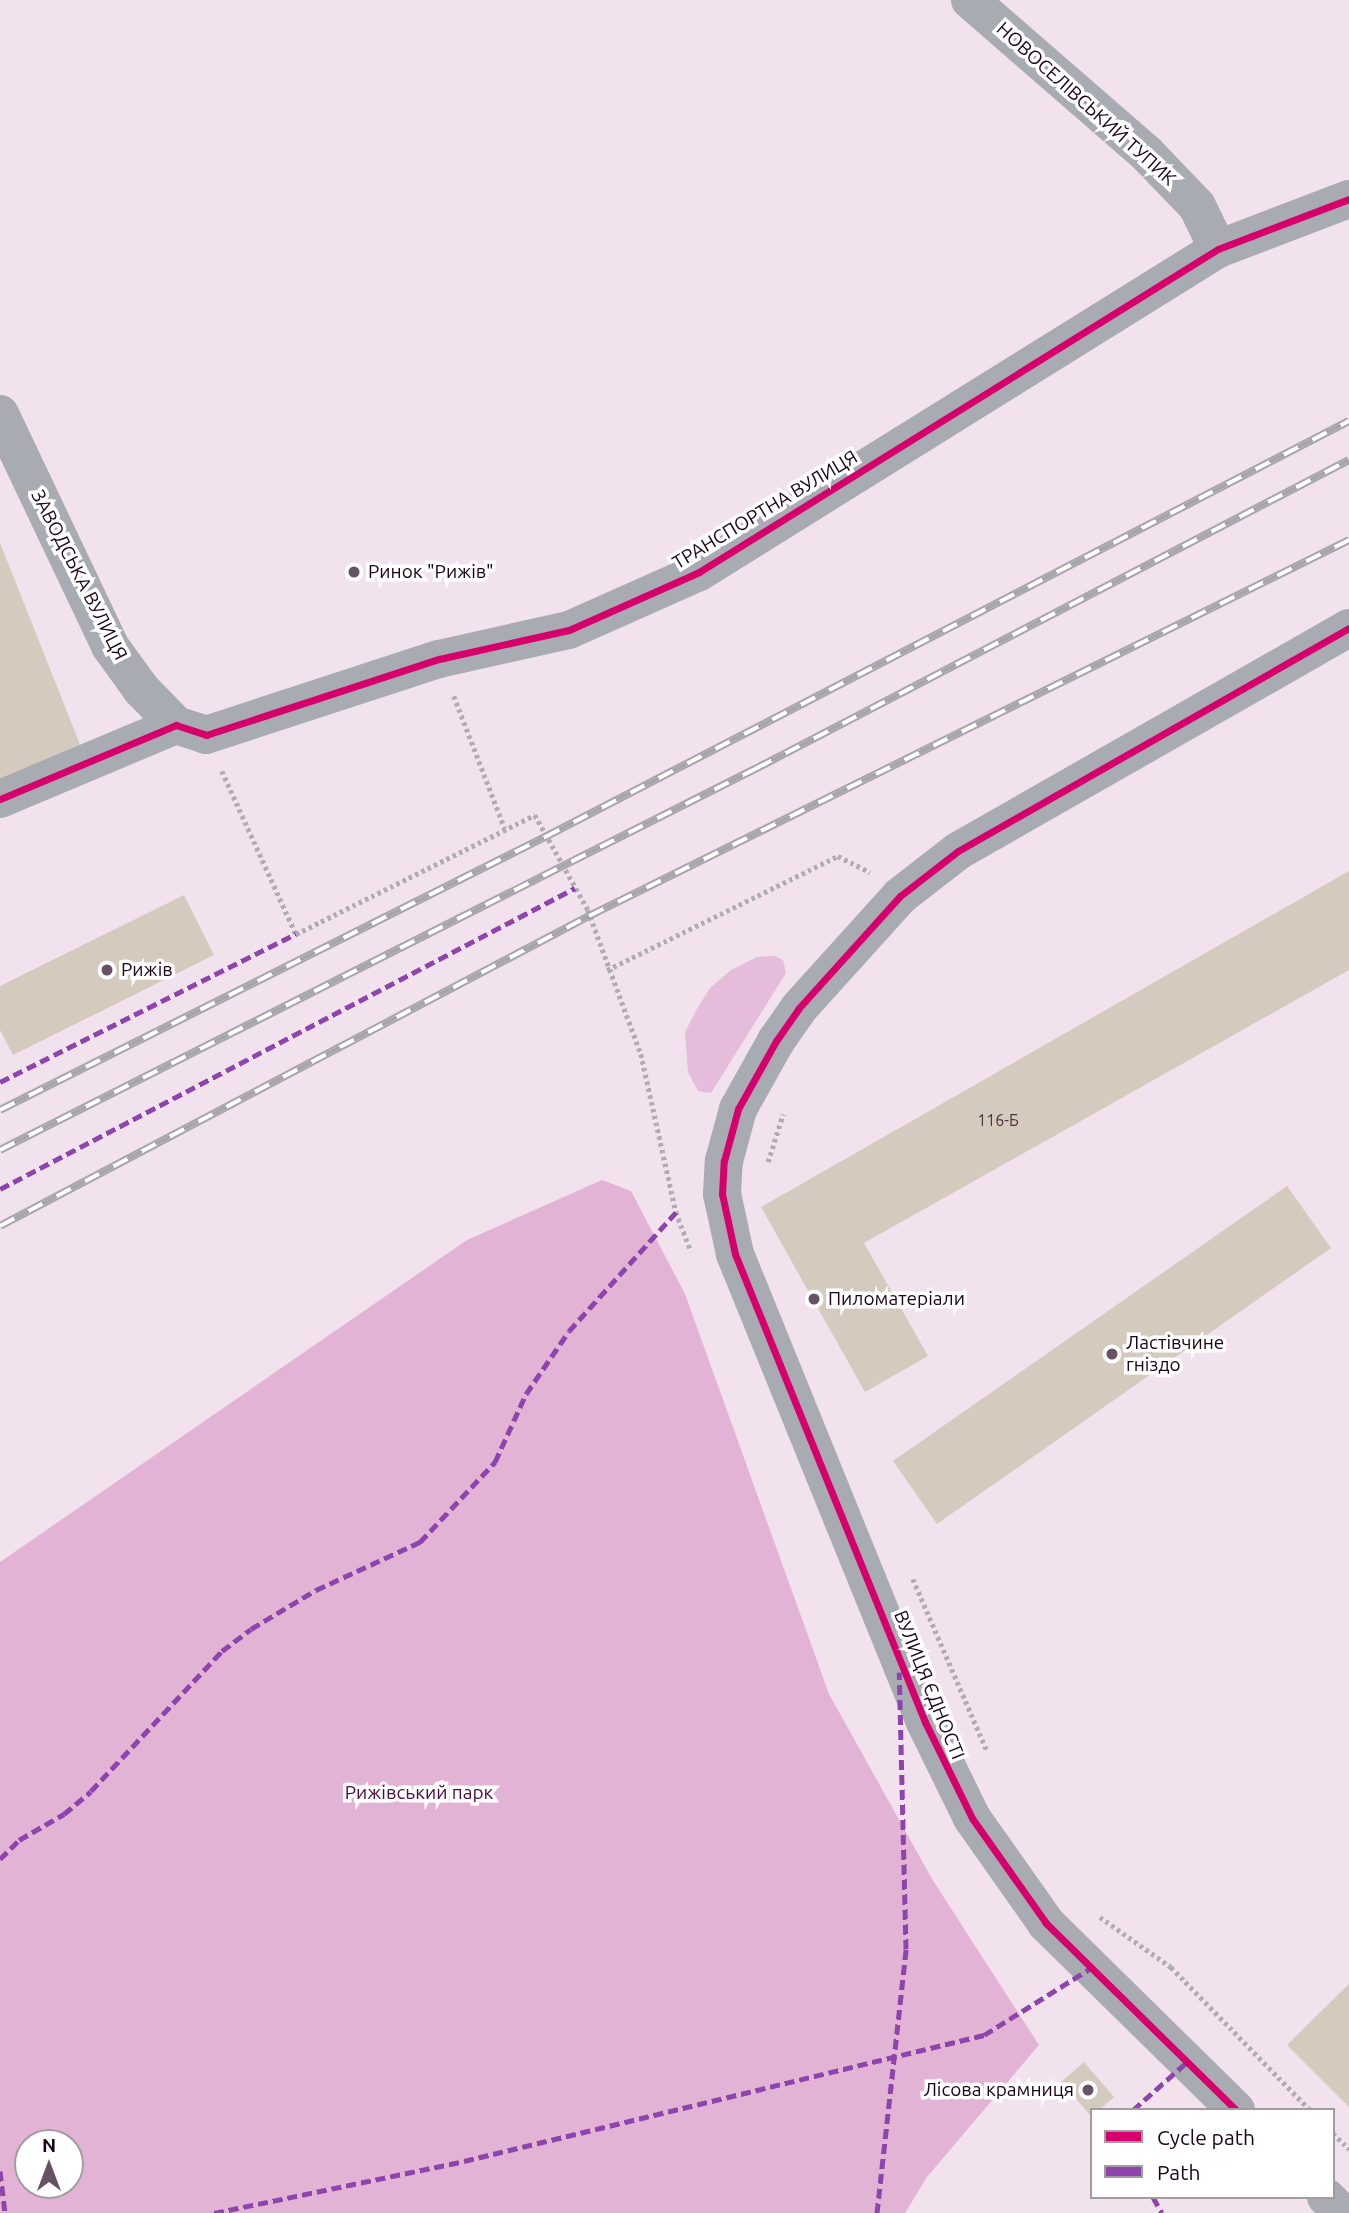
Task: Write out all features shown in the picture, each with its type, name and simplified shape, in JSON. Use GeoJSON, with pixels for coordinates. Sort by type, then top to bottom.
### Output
{"type":"FeatureCollection","features":[{"type":"Feature","properties":{"kind":"street","name":"НОВОСЕЛІВСЬКИЙ ТУПИК"},"geometry":{"type":"LineString","coordinates":[[970,0],[1147,154],[1197,206],[1219,249]]}},
{"type":"Feature","properties":{"kind":"street","name":"ТРАНСПОРТНА ВУЛИЦЯ"},"geometry":{"type":"LineString","coordinates":[[0,799],[191,730],[439,659],[569,630],[699,572],[1219,249],[1349,199]]}},
{"type":"Feature","properties":{"kind":"street","name":"ЗАВОДСЬКА ВУЛИЦЯ"},"geometry":{"type":"LineString","coordinates":[[0,414],[110,646],[141,689],[191,730]]}},
{"type":"Feature","properties":{"kind":"street","name":"ВУЛИЦЯ ЄДНОСТІ"},"geometry":{"type":"LineString","coordinates":[[1234,2108],[1046,1923],[971,1818],[925,1722],[735,1254],[722,1194],[724,1161],[738,1109],[776,1041],[798,1009],[900,896],[958,850],[1349,628]]}},
{"type":"Feature","properties":{"kind":"street"},"geometry":{"type":"LineString","coordinates":[[1327,2199],[1342,2213]]}},
{"type":"Feature","properties":{"kind":"path"},"geometry":{"type":"LineString","coordinates":[[439,659],[505,829]]}},
{"type":"Feature","properties":{"kind":"path"},"geometry":{"type":"LineString","coordinates":[[191,730],[296,934],[535,816],[588,910],[607,970],[640,1054],[676,1212],[694,1258]]}},
{"type":"Feature","properties":{"kind":"path"},"geometry":{"type":"LineString","coordinates":[[607,970],[838,856],[859,864],[880,880]]}},
{"type":"Feature","properties":{"kind":"path"},"geometry":{"type":"LineString","coordinates":[[765,1171],[785,1110]]}},
{"type":"Feature","properties":{"kind":"path"},"geometry":{"type":"LineString","coordinates":[[911,1573],[988,1753]]}},
{"type":"Feature","properties":{"kind":"path"},"geometry":{"type":"LineString","coordinates":[[1092,1911],[1171,1967],[1308,2108]]}},
{"type":"Feature","properties":{"kind":"path"},"geometry":{"type":"LineString","coordinates":[[1335,2135],[1349,2149]]}},
{"type":"Feature","properties":{"kind":"shaded area"},"geometry":{"type":"Polygon","coordinates":[[[775,956],[783,960],[786,973],[711,1093],[698,1091],[688,1072],[685,1032],[697,1009],[710,988],[731,970],[757,957],[775,956]]]}},
{"type":"Feature","properties":{"kind":"green space","name":"Рижівський парк"},"geometry":{"type":"Polygon","coordinates":[[[602,1180],[631,1191],[685,1294],[829,1694],[932,1879],[1039,2045],[927,2177],[905,2213],[0,2213],[0,1562],[467,1240],[602,1180]]]}},
{"type":"Feature","properties":{"kind":"building"},"geometry":{"type":"Polygon","coordinates":[[[0,543],[83,752],[0,785],[0,543]]]}},
{"type":"Feature","properties":{"kind":"building"},"geometry":{"type":"Polygon","coordinates":[[[1349,871],[1349,970],[864,1243],[928,1356],[865,1392],[761,1207],[1349,871]]]}},
{"type":"Feature","properties":{"kind":"building","name":"Рижів"},"geometry":{"type":"Polygon","coordinates":[[[184,895],[214,955],[13,1055],[0,1030],[0,986],[184,895]]]}},
{"type":"Feature","properties":{"kind":"building","name":"Ластівчине гніздо"},"geometry":{"type":"Polygon","coordinates":[[[1287,1186],[1331,1248],[937,1524],[893,1461],[1287,1186]]]}},
{"type":"Feature","properties":{"kind":"building"},"geometry":{"type":"Polygon","coordinates":[[[1349,1984],[1349,2107],[1287,2045],[1349,1984]]]}},
{"type":"Feature","properties":{"kind":"building","name":"Лісова крамниця"},"geometry":{"type":"Polygon","coordinates":[[[1084,2062],[1114,2097],[1101,2108],[1090,2108],[1090,2115],[1061,2082],[1084,2062]]]}},
{"type":"Feature","properties":{"kind":"railway"},"geometry":{"type":"LineString","coordinates":[[0,1110],[545,837],[1349,421]]}},
{"type":"Feature","properties":{"kind":"railway"},"geometry":{"type":"LineString","coordinates":[[0,1150],[757,768],[1349,460]]}},
{"type":"Feature","properties":{"kind":"railway"},"geometry":{"type":"LineString","coordinates":[[0,1226],[589,916],[1349,540]]}},
{"type":"Feature","properties":{"kind":"marked path"},"geometry":{"type":"LineString","coordinates":[[0,1189],[575,888]]}},
{"type":"Feature","properties":{"kind":"marked path"},"geometry":{"type":"LineString","coordinates":[[0,1082],[296,934]]}},
{"type":"Feature","properties":{"kind":"marked path"},"geometry":{"type":"LineString","coordinates":[[0,1859],[19,1840],[64,1814],[91,1791],[222,1651],[251,1629],[316,1590],[420,1542],[495,1462],[526,1394],[569,1331],[676,1212]]}},
{"type":"Feature","properties":{"kind":"marked path"},"geometry":{"type":"LineString","coordinates":[[877,2213],[906,1949],[899,1672]]}},
{"type":"Feature","properties":{"kind":"marked path"},"geometry":{"type":"LineString","coordinates":[[214,2213],[464,2161],[984,2035],[1091,1968]]}},
{"type":"Feature","properties":{"kind":"marked path"},"geometry":{"type":"LineString","coordinates":[[1135,2108],[1187,2062]]}},
{"type":"Feature","properties":{"kind":"marked path"},"geometry":{"type":"LineString","coordinates":[[0,2171],[5,2213]]}},
{"type":"Feature","properties":{"kind":"marked path"},"geometry":{"type":"LineString","coordinates":[[1154,2199],[1162,2213]]}},
{"type":"Feature","properties":{"kind":"cycle path"},"geometry":{"type":"LineString","coordinates":[[0,799],[176,725],[206,735],[439,659],[569,630],[699,572],[1218,249],[1349,199]]}},
{"type":"Feature","properties":{"kind":"cycle path"},"geometry":{"type":"LineString","coordinates":[[1234,2108],[1046,1923],[972,1818],[925,1722],[735,1254],[722,1194],[724,1161],[738,1109],[776,1041],[798,1009],[900,896],[958,851],[1349,628]]}},
{"type":"Feature","properties":{"kind":"place","name":"Ринок \"Рижів\""},"geometry":{"type":"Point","coordinates":[354,572]}},
{"type":"Feature","properties":{"kind":"place","name":"Рижів"},"geometry":{"type":"Point","coordinates":[107,970]}},
{"type":"Feature","properties":{"kind":"place","name":"Пиломатеріали"},"geometry":{"type":"Point","coordinates":[814,1299]}},
{"type":"Feature","properties":{"kind":"place","name":"Ластівчине гніздо"},"geometry":{"type":"Point","coordinates":[1112,1354]}},
{"type":"Feature","properties":{"kind":"place","name":"Лісова крамниця"},"geometry":{"type":"Point","coordinates":[1088,2090]}}]}
